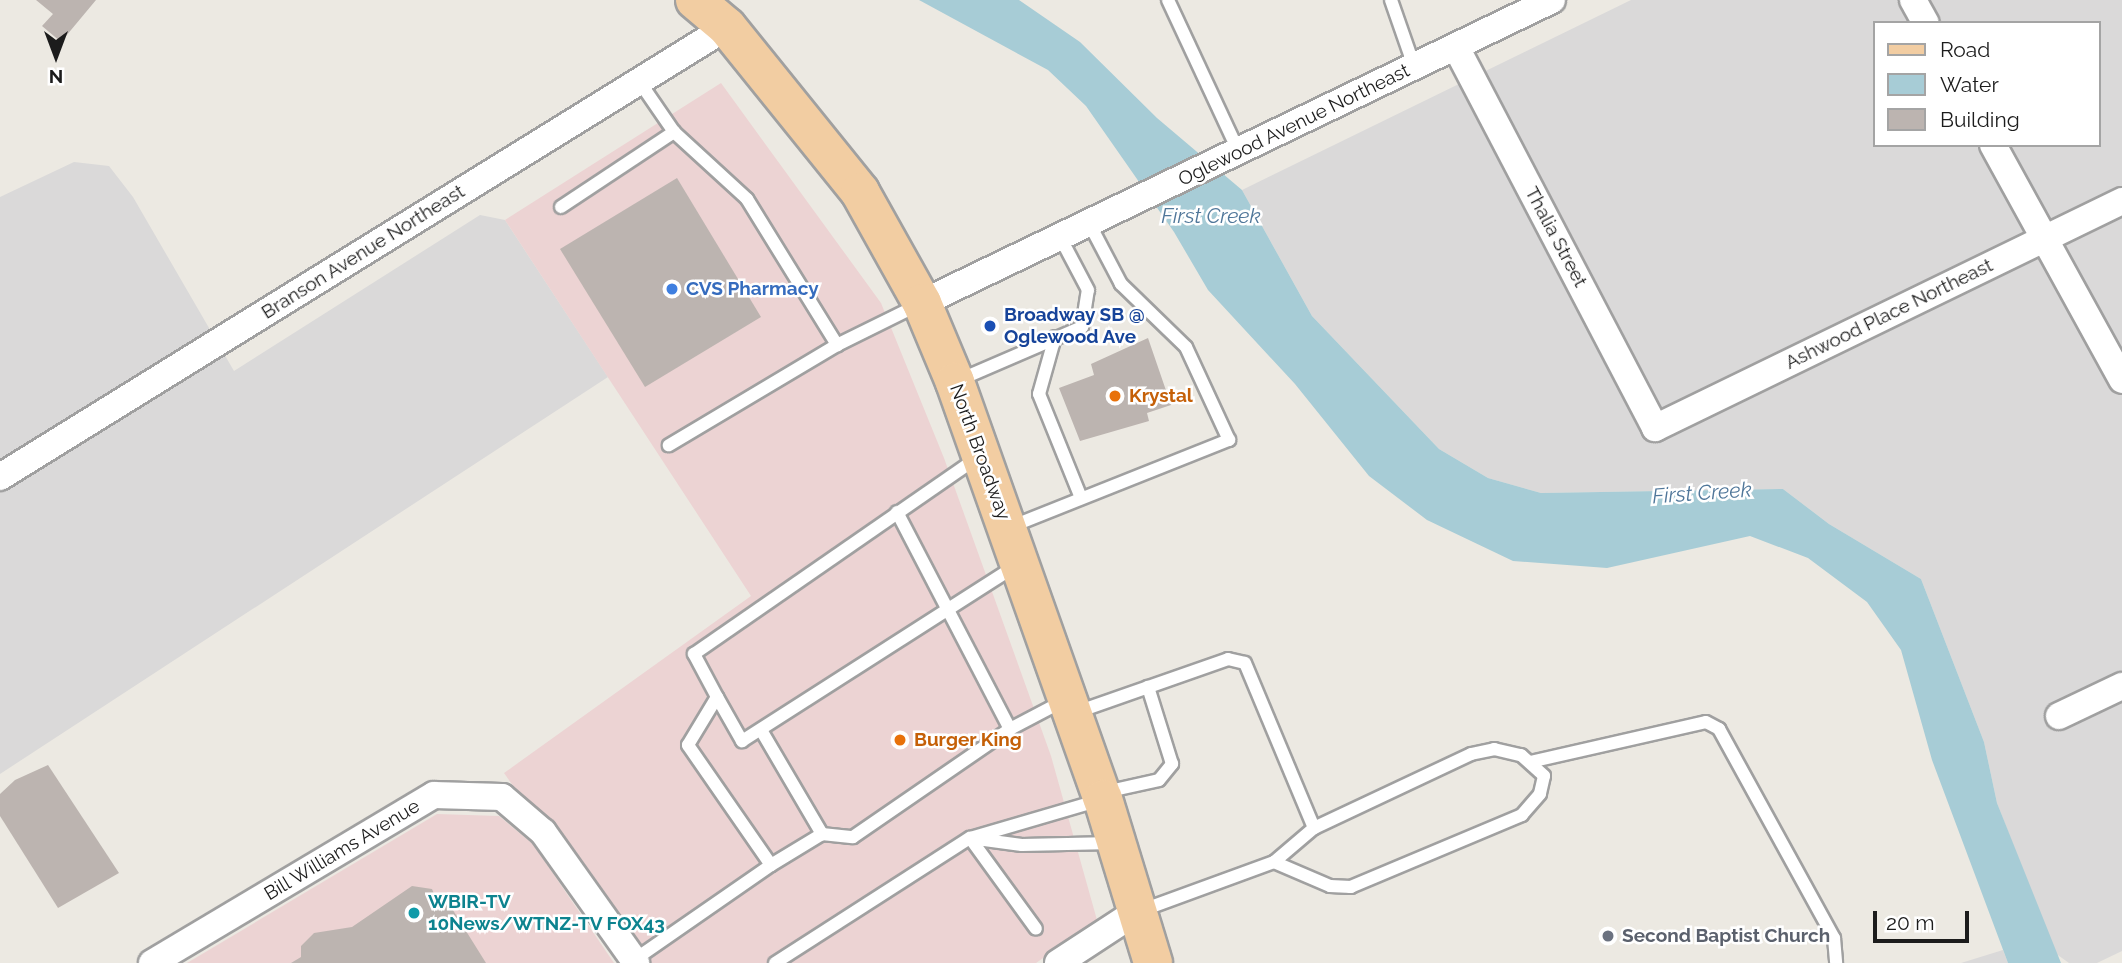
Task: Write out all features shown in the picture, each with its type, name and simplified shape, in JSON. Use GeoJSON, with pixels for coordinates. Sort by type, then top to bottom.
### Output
{"type":"FeatureCollection","features":[{"type":"Feature","properties":{"kind":"main road","name":"North Broadway"},"geometry":{"type":"LineString","coordinates":[[695,0],[727,27],[860,192],[922,303],[955,382],[1102,796],[1153,963]]}},
{"type":"Feature","properties":{"kind":"street","name":"Oglewood Avenue Northeast"},"geometry":{"type":"LineString","coordinates":[[922,303],[1552,0]]}},
{"type":"Feature","properties":{"kind":"street"},"geometry":{"type":"LineString","coordinates":[[1913,0],[1925,21]]}},
{"type":"Feature","properties":{"kind":"street","name":"Branson Avenue Northeast"},"geometry":{"type":"LineString","coordinates":[[0,477],[727,27]]}},
{"type":"Feature","properties":{"kind":"street","name":"Thalia Street"},"geometry":{"type":"LineString","coordinates":[[1456,47],[1656,428]]}},
{"type":"Feature","properties":{"kind":"street"},"geometry":{"type":"LineString","coordinates":[[1994,147],[2122,380]]}},
{"type":"Feature","properties":{"kind":"street","name":"Ashwood Place Northeast"},"geometry":{"type":"LineString","coordinates":[[1656,428],[2122,201]]}},
{"type":"Feature","properties":{"kind":"street"},"geometry":{"type":"LineString","coordinates":[[2059,716],[2122,686]]}},
{"type":"Feature","properties":{"kind":"street","name":"Bill Williams Avenue"},"geometry":{"type":"LineString","coordinates":[[152,963],[434,795],[502,797],[543,832],[635,962]]}},
{"type":"Feature","properties":{"kind":"street"},"geometry":{"type":"LineString","coordinates":[[1058,963],[1136,912]]}},
{"type":"Feature","properties":{"kind":"lane"},"geometry":{"type":"LineString","coordinates":[[1168,0],[1231,156]]}},
{"type":"Feature","properties":{"kind":"lane"},"geometry":{"type":"LineString","coordinates":[[1391,0],[1414,66]]}},
{"type":"Feature","properties":{"kind":"lane"},"geometry":{"type":"LineString","coordinates":[[639,81],[674,132],[747,199],[837,345]]}},
{"type":"Feature","properties":{"kind":"lane"},"geometry":{"type":"LineString","coordinates":[[561,207],[674,132]]}},
{"type":"Feature","properties":{"kind":"lane"},"geometry":{"type":"LineString","coordinates":[[981,454],[694,654],[742,741],[947,609],[1013,546],[1081,498],[1229,440],[1186,347],[1121,284],[1089,223]]}},
{"type":"Feature","properties":{"kind":"lane"},"geometry":{"type":"LineString","coordinates":[[955,382],[1082,327],[1088,290],[1060,237]]}},
{"type":"Feature","properties":{"kind":"lane"},"geometry":{"type":"LineString","coordinates":[[669,445],[837,345],[922,303]]}},
{"type":"Feature","properties":{"kind":"lane"},"geometry":{"type":"LineString","coordinates":[[1055,337],[1039,394],[1081,498]]}},
{"type":"Feature","properties":{"kind":"lane"},"geometry":{"type":"LineString","coordinates":[[897,512],[1010,729]]}},
{"type":"Feature","properties":{"kind":"lane"},"geometry":{"type":"LineString","coordinates":[[635,962],[771,865],[822,834],[853,837],[1010,729],[1069,706],[1148,687],[1228,659],[1245,663],[1314,828]]}},
{"type":"Feature","properties":{"kind":"lane"},"geometry":{"type":"LineString","coordinates":[[775,963],[970,838],[1159,780],[1172,764],[1148,687]]}},
{"type":"Feature","properties":{"kind":"lane"},"geometry":{"type":"LineString","coordinates":[[717,697],[688,745],[771,865]]}},
{"type":"Feature","properties":{"kind":"lane"},"geometry":{"type":"LineString","coordinates":[[1530,762],[1706,722],[1719,729],[1834,939],[1836,963]]}},
{"type":"Feature","properties":{"kind":"lane"},"geometry":{"type":"LineString","coordinates":[[761,730],[822,834]]}},
{"type":"Feature","properties":{"kind":"lane"},"geometry":{"type":"LineString","coordinates":[[1136,912],[1274,862],[1314,828],[1471,754],[1494,749],[1521,755],[1544,776],[1540,794],[1522,816],[1351,887],[1330,886],[1274,862]]}},
{"type":"Feature","properties":{"kind":"lane"},"geometry":{"type":"LineString","coordinates":[[970,838],[1022,845],[1116,843]]}},
{"type":"Feature","properties":{"kind":"lane"},"geometry":{"type":"LineString","coordinates":[[970,838],[1036,929]]}},
{"type":"Feature","properties":{"kind":"shaded area"},"geometry":{"type":"Polygon","coordinates":[[[1631,0],[2122,0],[2122,951],[2097,963],[2069,963],[2055,953],[1997,803],[1984,742],[1921,579],[1829,524],[1783,489],[1541,493],[1488,478],[1439,449],[1312,316],[1242,190],[1631,0]]]}},
{"type":"Feature","properties":{"kind":"shaded area"},"geometry":{"type":"Polygon","coordinates":[[[721,83],[881,303],[944,458],[1051,756],[1097,920],[1036,963],[638,963],[504,773],[751,596],[505,220],[721,83]]]}},
{"type":"Feature","properties":{"kind":"shaded area"},"geometry":{"type":"Polygon","coordinates":[[[74,162],[109,166],[133,197],[234,371],[480,215],[505,220],[608,377],[0,774],[0,197],[74,162]]]}},
{"type":"Feature","properties":{"kind":"shaded area"},"geometry":{"type":"Polygon","coordinates":[[[437,814],[499,816],[533,844],[614,963],[187,963],[437,814]]]}},
{"type":"Feature","properties":{"kind":"shaded area"},"geometry":{"type":"Polygon","coordinates":[[[2003,950],[2008,963],[1961,963],[2003,950]]]}},
{"type":"Feature","properties":{"kind":"water","name":"First Creek"},"geometry":{"type":"Polygon","coordinates":[[[919,0],[1019,0],[1080,42],[1157,118],[1242,190],[1312,316],[1439,449],[1488,478],[1541,493],[1783,489],[1829,524],[1921,579],[1984,742],[1997,803],[2061,963],[2008,963],[1932,760],[1901,650],[1867,602],[1808,558],[1750,536],[1607,568],[1513,561],[1427,520],[1369,476],[1295,384],[1208,290],[1174,232],[1086,106],[1048,70],[919,0]]]}},
{"type":"Feature","properties":{"kind":"building"},"geometry":{"type":"Polygon","coordinates":[[[36,0],[96,0],[61,42],[42,26],[53,14],[36,0]]]}},
{"type":"Feature","properties":{"kind":"building"},"geometry":{"type":"Polygon","coordinates":[[[677,178],[761,317],[645,387],[560,249],[677,178]]]}},
{"type":"Feature","properties":{"kind":"building","name":"Krystal"},"geometry":{"type":"Polygon","coordinates":[[[1148,338],[1171,405],[1147,413],[1149,421],[1080,441],[1059,388],[1094,375],[1091,364],[1148,338]]]}},
{"type":"Feature","properties":{"kind":"building"},"geometry":{"type":"Polygon","coordinates":[[[48,765],[119,873],[58,908],[0,816],[0,794],[15,780],[48,765]]]}},
{"type":"Feature","properties":{"kind":"building","name":"WBIR-TV 10News/WTNZ-TV FOX43"},"geometry":{"type":"Polygon","coordinates":[[[412,886],[432,889],[436,899],[446,899],[486,963],[291,963],[301,957],[301,946],[314,933],[352,927],[412,886]]]}},
{"type":"Feature","properties":{"kind":"place","name":"CVS Pharmacy"},"geometry":{"type":"Point","coordinates":[672,289]}},
{"type":"Feature","properties":{"kind":"place","name":"Broadway SB @ Oglewood Ave"},"geometry":{"type":"Point","coordinates":[990,326]}},
{"type":"Feature","properties":{"kind":"place","name":"Krystal"},"geometry":{"type":"Point","coordinates":[1115,396]}},
{"type":"Feature","properties":{"kind":"place","name":"Burger King"},"geometry":{"type":"Point","coordinates":[900,740]}},
{"type":"Feature","properties":{"kind":"place","name":"WBIR-TV 10News/WTNZ-TV FOX43"},"geometry":{"type":"Point","coordinates":[414,913]}},
{"type":"Feature","properties":{"kind":"place","name":"Second Baptist Church"},"geometry":{"type":"Point","coordinates":[1608,936]}}]}
